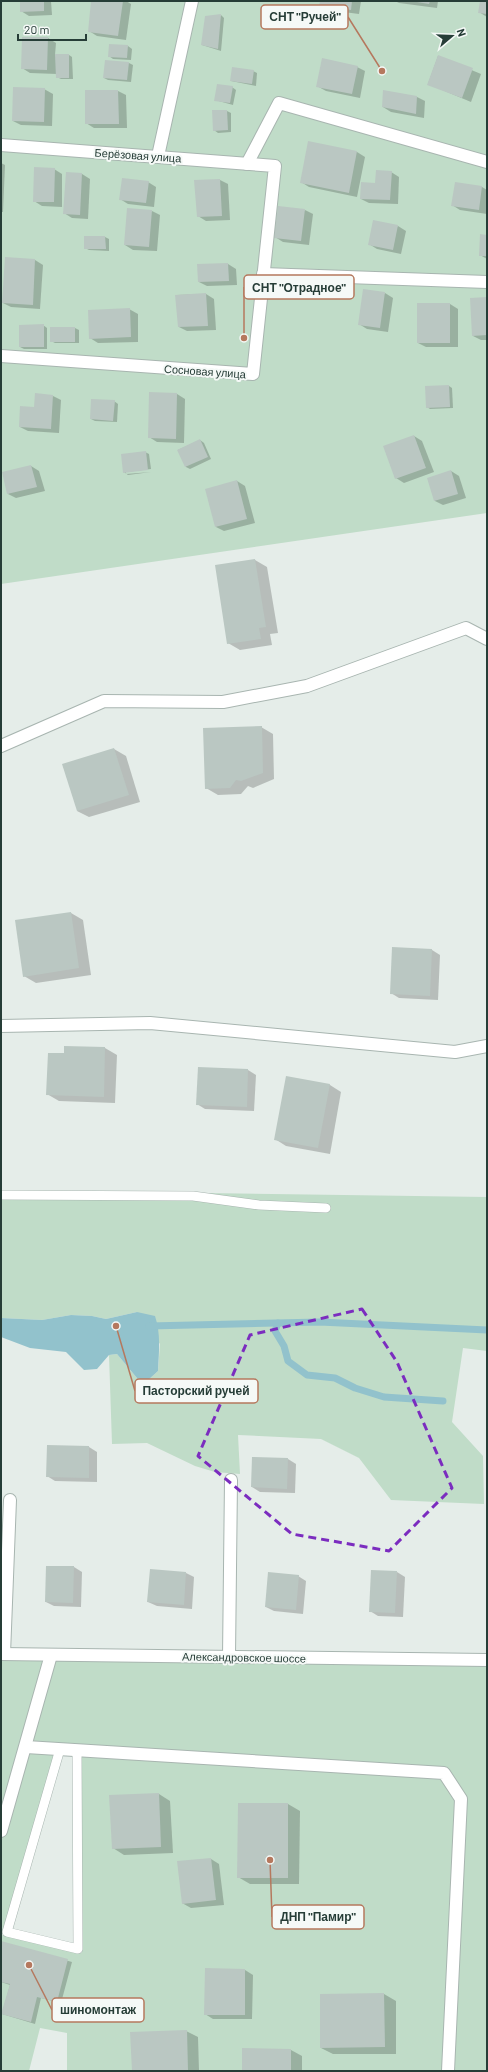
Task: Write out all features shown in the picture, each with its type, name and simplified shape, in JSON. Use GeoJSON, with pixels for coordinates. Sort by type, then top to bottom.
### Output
{"type":"FeatureCollection","features":[{"type":"Feature","properties":{"kind":"street"},"geometry":{"type":"LineString","coordinates":[[158,156],[192,1]]}},
{"type":"Feature","properties":{"kind":"street"},"geometry":{"type":"LineString","coordinates":[[247,164],[279,103],[487,162]]}},
{"type":"Feature","properties":{"kind":"street","name":"Берёзовая улица"},"geometry":{"type":"LineString","coordinates":[[1,145],[275,166],[263,274]]}},
{"type":"Feature","properties":{"kind":"street"},"geometry":{"type":"LineString","coordinates":[[263,274],[487,282]]}},
{"type":"Feature","properties":{"kind":"street","name":"Сосновая улица"},"geometry":{"type":"LineString","coordinates":[[1,356],[253,374],[263,274]]}},
{"type":"Feature","properties":{"kind":"street"},"geometry":{"type":"LineString","coordinates":[[1,746],[104,701],[223,702],[307,686],[466,628],[487,639]]}},
{"type":"Feature","properties":{"kind":"street"},"geometry":{"type":"LineString","coordinates":[[1,1026],[150,1023],[455,1052],[487,1046]]}},
{"type":"Feature","properties":{"kind":"street"},"geometry":{"type":"LineString","coordinates":[[229,1656],[231,1480]]}},
{"type":"Feature","properties":{"kind":"street"},"geometry":{"type":"LineString","coordinates":[[2,1654],[10,1500]]}},
{"type":"Feature","properties":{"kind":"street","name":"Александровское шоссе"},"geometry":{"type":"LineString","coordinates":[[2,1654],[487,1660]]}},
{"type":"Feature","properties":{"kind":"street"},"geometry":{"type":"LineString","coordinates":[[1,1831],[51,1655]]}},
{"type":"Feature","properties":{"kind":"street"},"geometry":{"type":"LineString","coordinates":[[26,1747],[444,1773],[461,1799],[448,2071]]}},
{"type":"Feature","properties":{"kind":"lane"},"geometry":{"type":"LineString","coordinates":[[1,1195],[193,1196],[259,1205],[326,1208]]}},
{"type":"Feature","properties":{"kind":"lane"},"geometry":{"type":"LineString","coordinates":[[60,1749],[6,1932],[78,1950],[77,1750]]}},
{"type":"Feature","properties":{"kind":"highlighted area"},"geometry":{"type":"Polygon","coordinates":[[[362,1309],[397,1362],[452,1488],[389,1551],[292,1534],[198,1456],[250,1335],[362,1309]]]}},
{"type":"Feature","properties":{"kind":"green space"},"geometry":{"type":"Polygon","coordinates":[[[1,1],[487,1],[487,513],[1,584],[1,1]]]}},
{"type":"Feature","properties":{"kind":"green space"},"geometry":{"type":"Polygon","coordinates":[[[1,1190],[487,1197],[487,1351],[463,1348],[452,1422],[483,1456],[484,1504],[391,1500],[359,1458],[321,1439],[238,1435],[240,1474],[215,1472],[195,1466],[147,1443],[112,1444],[109,1355],[117,1354],[137,1378],[147,1381],[158,1371],[160,1344],[137,1312],[106,1319],[92,1316],[71,1315],[42,1320],[1,1318],[1,1190]]]}},
{"type":"Feature","properties":{"kind":"green space"},"geometry":{"type":"Polygon","coordinates":[[[1,1654],[487,1660],[487,2071],[67,2071],[67,2033],[40,2028],[29,2071],[1,2071],[1,1654]],[[57,1750],[2,1935],[82,1953],[80,1751],[57,1750]]]}},
{"type":"Feature","properties":{"kind":"water"},"geometry":{"type":"Polygon","coordinates":[[[137,1312],[155,1316],[157,1323],[159,1343],[158,1371],[147,1381],[137,1378],[117,1354],[109,1355],[97,1369],[84,1370],[66,1352],[30,1348],[1,1337],[1,1318],[42,1320],[71,1315],[92,1316],[106,1319],[137,1312]]]}},
{"type":"Feature","properties":{"kind":"building"},"geometry":{"type":"Polygon","coordinates":[[[20,1],[44,1],[44,11],[20,12],[20,1]]]}},
{"type":"Feature","properties":{"kind":"building"},"geometry":{"type":"Polygon","coordinates":[[[91,1],[123,1],[118,36],[88,32],[91,1]]]}},
{"type":"Feature","properties":{"kind":"building"},"geometry":{"type":"Polygon","coordinates":[[[320,1],[352,1],[351,10],[319,6],[320,1]]]}},
{"type":"Feature","properties":{"kind":"building"},"geometry":{"type":"Polygon","coordinates":[[[411,1],[430,1],[429,4],[411,1]]]}},
{"type":"Feature","properties":{"kind":"building"},"geometry":{"type":"Polygon","coordinates":[[[480,1],[487,1],[487,14],[478,13],[480,1]]]}},
{"type":"Feature","properties":{"kind":"building"},"geometry":{"type":"Polygon","coordinates":[[[221,14],[218,49],[201,45],[205,16],[221,14]]]}},
{"type":"Feature","properties":{"kind":"building"},"geometry":{"type":"Polygon","coordinates":[[[22,37],[48,37],[47,70],[21,69],[22,37]]]}},
{"type":"Feature","properties":{"kind":"building"},"geometry":{"type":"Polygon","coordinates":[[[109,44],[128,45],[127,58],[108,57],[109,44]]]}},
{"type":"Feature","properties":{"kind":"building"},"geometry":{"type":"Polygon","coordinates":[[[55,54],[69,54],[69,78],[56,78],[55,54]]]}},
{"type":"Feature","properties":{"kind":"building"},"geometry":{"type":"Polygon","coordinates":[[[438,55],[473,68],[462,98],[427,85],[438,55]]]}},
{"type":"Feature","properties":{"kind":"building"},"geometry":{"type":"Polygon","coordinates":[[[322,58],[358,66],[352,94],[316,87],[322,58]]]}},
{"type":"Feature","properties":{"kind":"building"},"geometry":{"type":"Polygon","coordinates":[[[105,60],[129,62],[127,80],[103,78],[105,60]]]}},
{"type":"Feature","properties":{"kind":"building"},"geometry":{"type":"Polygon","coordinates":[[[232,67],[254,70],[252,84],[230,81],[232,67]]]}},
{"type":"Feature","properties":{"kind":"building"},"geometry":{"type":"Polygon","coordinates":[[[217,84],[233,86],[230,103],[214,101],[217,84]]]}},
{"type":"Feature","properties":{"kind":"building"},"geometry":{"type":"Polygon","coordinates":[[[13,87],[45,88],[44,122],[12,121],[13,87]]]}},
{"type":"Feature","properties":{"kind":"building"},"geometry":{"type":"Polygon","coordinates":[[[85,90],[118,90],[119,124],[85,124],[85,90]]]}},
{"type":"Feature","properties":{"kind":"building"},"geometry":{"type":"Polygon","coordinates":[[[383,90],[417,96],[416,114],[382,107],[383,90]]]}},
{"type":"Feature","properties":{"kind":"building"},"geometry":{"type":"Polygon","coordinates":[[[212,110],[227,110],[228,130],[213,131],[212,110]]]}},
{"type":"Feature","properties":{"kind":"building"},"geometry":{"type":"Polygon","coordinates":[[[308,141],[357,151],[349,193],[300,183],[308,141]]]}},
{"type":"Feature","properties":{"kind":"building"},"geometry":{"type":"Polygon","coordinates":[[[34,167],[55,168],[54,202],[33,202],[34,167]]]}},
{"type":"Feature","properties":{"kind":"building"},"geometry":{"type":"Polygon","coordinates":[[[376,170],[392,171],[390,200],[360,199],[361,182],[375,183],[376,170]]]}},
{"type":"Feature","properties":{"kind":"building"},"geometry":{"type":"Polygon","coordinates":[[[66,172],[82,173],[80,215],[63,214],[66,172]]]}},
{"type":"Feature","properties":{"kind":"building"},"geometry":{"type":"Polygon","coordinates":[[[122,178],[149,181],[146,203],[119,200],[122,178]]]}},
{"type":"Feature","properties":{"kind":"building"},"geometry":{"type":"Polygon","coordinates":[[[220,179],[222,216],[197,217],[194,180],[220,179]]]}},
{"type":"Feature","properties":{"kind":"building"},"geometry":{"type":"Polygon","coordinates":[[[455,182],[482,186],[479,210],[451,206],[455,182]]]}},
{"type":"Feature","properties":{"kind":"building"},"geometry":{"type":"Polygon","coordinates":[[[278,206],[305,209],[301,241],[274,238],[278,206]]]}},
{"type":"Feature","properties":{"kind":"building"},"geometry":{"type":"Polygon","coordinates":[[[127,208],[152,210],[149,247],[124,245],[127,208]]]}},
{"type":"Feature","properties":{"kind":"building"},"geometry":{"type":"Polygon","coordinates":[[[373,220],[398,225],[393,250],[368,245],[373,220]]]}},
{"type":"Feature","properties":{"kind":"building"},"geometry":{"type":"Polygon","coordinates":[[[480,234],[487,235],[487,256],[479,256],[480,234]]]}},
{"type":"Feature","properties":{"kind":"building"},"geometry":{"type":"Polygon","coordinates":[[[84,236],[105,236],[106,249],[84,249],[84,236]]]}},
{"type":"Feature","properties":{"kind":"building"},"geometry":{"type":"Polygon","coordinates":[[[5,257],[35,259],[33,305],[2,303],[5,257]]]}},
{"type":"Feature","properties":{"kind":"building"},"geometry":{"type":"Polygon","coordinates":[[[228,263],[229,281],[198,282],[197,264],[228,263]]]}},
{"type":"Feature","properties":{"kind":"building"},"geometry":{"type":"Polygon","coordinates":[[[363,289],[385,292],[380,328],[358,325],[363,289]]]}},
{"type":"Feature","properties":{"kind":"building"},"geometry":{"type":"Polygon","coordinates":[[[206,293],[208,326],[178,327],[175,295],[206,293]]]}},
{"type":"Feature","properties":{"kind":"building"},"geometry":{"type":"Polygon","coordinates":[[[487,297],[487,335],[472,336],[470,298],[487,297]]]}},
{"type":"Feature","properties":{"kind":"building"},"geometry":{"type":"Polygon","coordinates":[[[417,303],[450,303],[450,343],[417,343],[417,303]]]}},
{"type":"Feature","properties":{"kind":"building"},"geometry":{"type":"Polygon","coordinates":[[[130,308],[131,337],[89,339],[88,310],[130,308]]]}},
{"type":"Feature","properties":{"kind":"building"},"geometry":{"type":"Polygon","coordinates":[[[44,324],[44,347],[19,347],[19,325],[44,324]]]}},
{"type":"Feature","properties":{"kind":"building"},"geometry":{"type":"Polygon","coordinates":[[[50,327],[75,327],[75,342],[50,342],[50,327]]]}},
{"type":"Feature","properties":{"kind":"building"},"geometry":{"type":"Polygon","coordinates":[[[449,385],[450,407],[426,408],[425,386],[449,385]]]}},
{"type":"Feature","properties":{"kind":"building"},"geometry":{"type":"Polygon","coordinates":[[[149,392],[177,393],[176,439],[148,438],[149,392]]]}},
{"type":"Feature","properties":{"kind":"building"},"geometry":{"type":"Polygon","coordinates":[[[35,393],[53,395],[51,429],[19,427],[20,406],[34,407],[35,393]]]}},
{"type":"Feature","properties":{"kind":"building"},"geometry":{"type":"Polygon","coordinates":[[[91,399],[115,400],[113,421],[90,419],[91,399]]]}},
{"type":"Feature","properties":{"kind":"building"},"geometry":{"type":"Polygon","coordinates":[[[414,435],[426,468],[395,479],[383,446],[414,435]]]}},
{"type":"Feature","properties":{"kind":"building"},"geometry":{"type":"Polygon","coordinates":[[[200,439],[208,457],[185,467],[177,450],[200,439]]]}},
{"type":"Feature","properties":{"kind":"building"},"geometry":{"type":"Polygon","coordinates":[[[146,451],[148,470],[123,473],[121,454],[146,451]]]}},
{"type":"Feature","properties":{"kind":"building"},"geometry":{"type":"Polygon","coordinates":[[[31,465],[37,487],[7,494],[2,472],[31,465]]]}},
{"type":"Feature","properties":{"kind":"building"},"geometry":{"type":"Polygon","coordinates":[[[451,470],[458,494],[434,501],[427,478],[451,470]]]}},
{"type":"Feature","properties":{"kind":"building"},"geometry":{"type":"Polygon","coordinates":[[[237,480],[247,519],[215,527],[205,489],[237,480]]]}},
{"type":"Feature","properties":{"kind":"building"},"geometry":{"type":"Polygon","coordinates":[[[255,559],[266,627],[259,628],[261,639],[227,644],[215,565],[255,559]]]}},
{"type":"Feature","properties":{"kind":"building"},"geometry":{"type":"Polygon","coordinates":[[[262,726],[263,773],[241,781],[236,780],[230,788],[205,789],[203,728],[262,726]]]}},
{"type":"Feature","properties":{"kind":"building"},"geometry":{"type":"Polygon","coordinates":[[[114,748],[129,795],[77,811],[62,764],[114,748]]]}},
{"type":"Feature","properties":{"kind":"building"},"geometry":{"type":"Polygon","coordinates":[[[71,912],[79,968],[23,977],[15,920],[71,912]]]}},
{"type":"Feature","properties":{"kind":"building"},"geometry":{"type":"Polygon","coordinates":[[[392,947],[432,949],[430,996],[390,994],[392,947]]]}},
{"type":"Feature","properties":{"kind":"building"},"geometry":{"type":"Polygon","coordinates":[[[64,1046],[105,1047],[104,1097],[46,1095],[48,1053],[64,1053],[64,1046]]]}},
{"type":"Feature","properties":{"kind":"building"},"geometry":{"type":"Polygon","coordinates":[[[198,1067],[248,1069],[247,1107],[196,1105],[198,1067]]]}},
{"type":"Feature","properties":{"kind":"building"},"geometry":{"type":"Polygon","coordinates":[[[286,1076],[330,1084],[318,1148],[274,1140],[286,1076]]]}},
{"type":"Feature","properties":{"kind":"building"},"geometry":{"type":"Polygon","coordinates":[[[47,1445],[89,1446],[89,1478],[46,1477],[47,1445]]]}},
{"type":"Feature","properties":{"kind":"building"},"geometry":{"type":"Polygon","coordinates":[[[252,1457],[288,1458],[287,1489],[251,1487],[252,1457]]]}},
{"type":"Feature","properties":{"kind":"building"},"geometry":{"type":"Polygon","coordinates":[[[46,1566],[74,1566],[73,1603],[45,1602],[46,1566]]]}},
{"type":"Feature","properties":{"kind":"building"},"geometry":{"type":"Polygon","coordinates":[[[150,1569],[186,1572],[184,1605],[147,1602],[150,1569]]]}},
{"type":"Feature","properties":{"kind":"building"},"geometry":{"type":"Polygon","coordinates":[[[371,1570],[397,1571],[395,1613],[369,1612],[371,1570]]]}},
{"type":"Feature","properties":{"kind":"building"},"geometry":{"type":"Polygon","coordinates":[[[268,1572],[299,1575],[296,1610],[265,1607],[268,1572]]]}},
{"type":"Feature","properties":{"kind":"building"},"geometry":{"type":"Polygon","coordinates":[[[159,1793],[161,1847],[112,1849],[109,1795],[159,1793]]]}},
{"type":"Feature","properties":{"kind":"building"},"geometry":{"type":"Polygon","coordinates":[[[238,1803],[288,1803],[288,1878],[237,1878],[238,1803]]]}},
{"type":"Feature","properties":{"kind":"building"},"geometry":{"type":"Polygon","coordinates":[[[211,1858],[216,1900],[182,1904],[177,1861],[211,1858]]]}},
{"type":"Feature","properties":{"kind":"building"},"geometry":{"type":"Polygon","coordinates":[[[1,1941],[68,1959],[57,2002],[37,1997],[31,2022],[1,2014],[10,1984],[1,1982],[1,1941]]]}},
{"type":"Feature","properties":{"kind":"building"},"geometry":{"type":"Polygon","coordinates":[[[205,1968],[245,1969],[245,2015],[204,2015],[205,1968]]]}},
{"type":"Feature","properties":{"kind":"building"},"geometry":{"type":"Polygon","coordinates":[[[384,1993],[385,2047],[320,2048],[320,1994],[384,1993]]]}},
{"type":"Feature","properties":{"kind":"building"},"geometry":{"type":"Polygon","coordinates":[[[187,2030],[188,2071],[132,2071],[130,2032],[187,2030]]]}},
{"type":"Feature","properties":{"kind":"building"},"geometry":{"type":"Polygon","coordinates":[[[242,2048],[291,2049],[291,2071],[242,2071],[242,2048]]]}},
{"type":"Feature","properties":{"kind":"waterway"},"geometry":{"type":"LineString","coordinates":[[149,1326],[320,1322],[487,1330]]}},
{"type":"Feature","properties":{"kind":"waterway"},"geometry":{"type":"LineString","coordinates":[[278,1323],[275,1331],[284,1346],[288,1361],[307,1375],[335,1378],[355,1388],[384,1397],[443,1401]]}},
{"type":"Feature","properties":{"kind":"place","name":"СНТ \"Ручей\""},"geometry":{"type":"Point","coordinates":[382,71]}},
{"type":"Feature","properties":{"kind":"place","name":"СНТ \"Отрадное\""},"geometry":{"type":"Point","coordinates":[244,338]}},
{"type":"Feature","properties":{"kind":"place","name":"Пасторский ручей"},"geometry":{"type":"Point","coordinates":[116,1326]}},
{"type":"Feature","properties":{"kind":"place","name":"ДНП \"Памир\""},"geometry":{"type":"Point","coordinates":[270,1860]}},
{"type":"Feature","properties":{"kind":"place","name":"шиномонтаж"},"geometry":{"type":"Point","coordinates":[29,1965]}}]}
